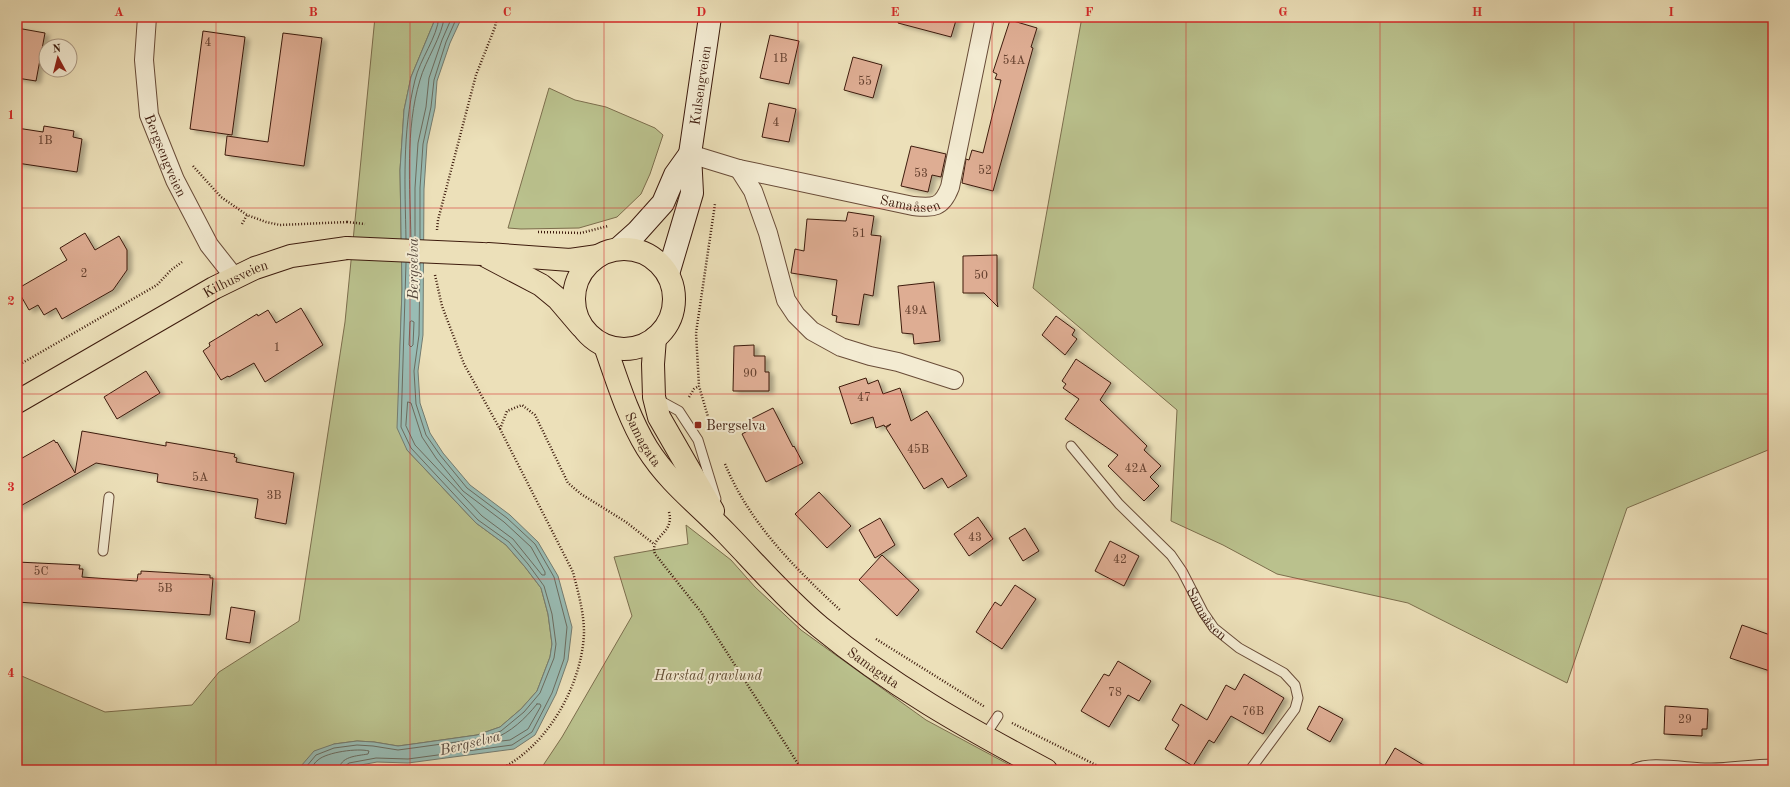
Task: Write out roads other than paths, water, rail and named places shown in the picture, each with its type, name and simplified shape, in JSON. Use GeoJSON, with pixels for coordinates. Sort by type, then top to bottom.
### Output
{"type":"FeatureCollection","features":[{"type":"Feature","properties":{"kind":"main road","name":"Kulsengveien"},"geometry":{"type":"LineString","coordinates":[[668,274],[692,193],[690,154],[710,17]]}},
{"type":"Feature","properties":{"kind":"main road","name":"Kulsengveien"},"geometry":{"type":"LineString","coordinates":[[618,249],[637,232],[663,203],[675,175],[690,154]]}},
{"type":"Feature","properties":{"kind":"main road","name":"Kilhusveien"},"geometry":{"type":"LineString","coordinates":[[17,402],[235,278],[255,268],[291,256],[347,248],[482,254],[570,260],[598,256]]}},
{"type":"Feature","properties":{"kind":"main road"},"geometry":{"type":"LineString","coordinates":[[618,249],[633,250],[647,254],[659,263],[668,274],[673,288],[674,302],[671,316],[665,328],[655,338],[640,347],[622,349],[605,346],[592,338],[581,326],[575,311],[574,295],[577,280],[586,266],[598,256],[618,249]]}},
{"type":"Feature","properties":{"kind":"main road","name":"Kilhusveien"},"geometry":{"type":"LineString","coordinates":[[482,254],[541,285],[558,299],[581,326]]}},
{"type":"Feature","properties":{"kind":"main road","name":"Samagata"},"geometry":{"type":"LineString","coordinates":[[655,338],[653,364],[654,397],[659,417],[667,434],[726,533]]}},
{"type":"Feature","properties":{"kind":"main road","name":"Samagata"},"geometry":{"type":"LineString","coordinates":[[605,346],[625,402],[647,447],[675,485],[726,533],[786,596],[819,626],[853,653],[921,700],[984,737],[1046,770]]}},
{"type":"Feature","properties":{"kind":"street","name":"Bergsengveien"},"geometry":{"type":"LineString","coordinates":[[147,17],[144,60],[149,115],[175,180],[209,245],[235,278]]}},
{"type":"Feature","properties":{"kind":"street","name":"Samaåsen"},"geometry":{"type":"LineString","coordinates":[[690,154],[738,169],[913,206],[930,208],[946,198],[950,187],[985,17]]}},
{"type":"Feature","properties":{"kind":"street"},"geometry":{"type":"LineString","coordinates":[[738,169],[753,192],[763,219],[786,300],[796,315],[812,332],[841,347],[870,356],[898,362],[954,380]]}},
{"type":"Feature","properties":{"kind":"lane","name":"Samaåsen"},"geometry":{"type":"LineString","coordinates":[[1071,446],[1119,504],[1171,555],[1182,571],[1203,612],[1214,628],[1239,648],[1284,673],[1295,685],[1298,698],[1294,709],[1250,770]]}},
{"type":"Feature","properties":{"kind":"lane"},"geometry":{"type":"LineString","coordinates":[[103,550],[109,497]]}},
{"type":"Feature","properties":{"kind":"lane"},"geometry":{"type":"LineString","coordinates":[[984,737],[998,716]]}},
{"type":"Feature","properties":{"kind":"lane"},"geometry":{"type":"LineString","coordinates":[[1632,770],[1636,767],[1667,765],[1709,768],[1773,764]]}},
{"type":"Feature","properties":{"kind":"water"},"geometry":{"type":"Polygon","coordinates":[[[436,17],[462,17],[450,43],[437,81],[435,108],[427,144],[424,189],[423,335],[418,371],[420,403],[430,433],[443,453],[470,485],[510,515],[538,542],[558,576],[572,627],[568,660],[556,694],[535,735],[514,749],[408,763],[377,762],[350,767],[347,770],[301,770],[301,766],[314,751],[334,744],[357,741],[398,746],[477,735],[500,727],[521,709],[537,691],[550,657],[552,644],[548,614],[541,588],[506,545],[476,523],[407,450],[397,428],[402,289],[400,170],[404,110],[411,77],[436,17]]]}},
{"type":"Feature","properties":{"kind":"place","name":"Bergselva"},"geometry":{"type":"Point","coordinates":[698,425]}},
{"type":"Feature","properties":{"kind":"park label","name":"Harstad gravlund"},"geometry":{"type":"Point","coordinates":[708,675]}}]}
